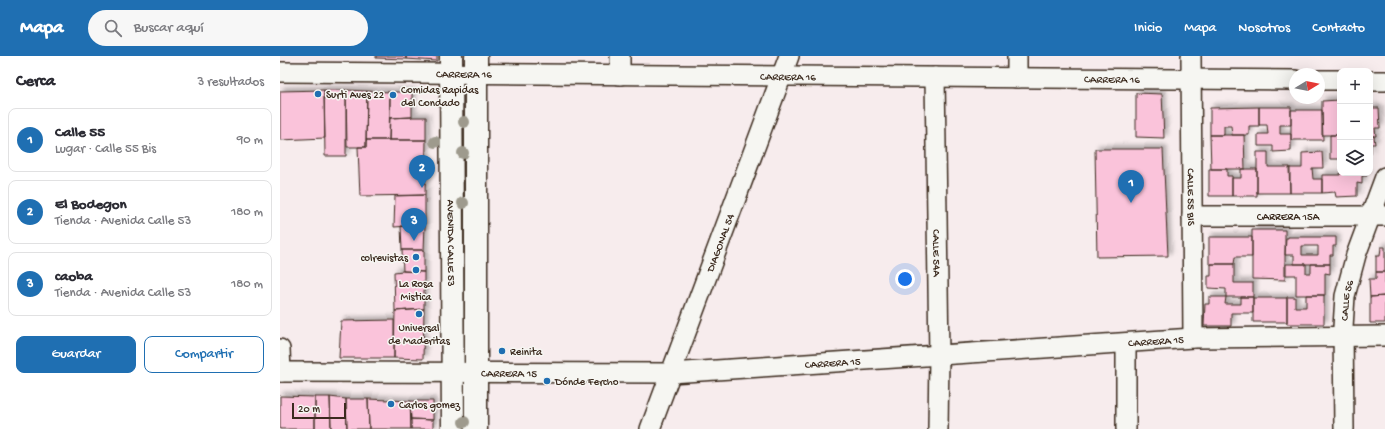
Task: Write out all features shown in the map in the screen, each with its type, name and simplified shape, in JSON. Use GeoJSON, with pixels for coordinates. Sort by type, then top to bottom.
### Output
{"type":"FeatureCollection","features":[{"type":"Feature","properties":{"kind":"main road","name":"AVENIDA CALLE 53"},"geometry":{"type":"LineString","coordinates":[[451,65],[453,429]]}},
{"type":"Feature","properties":{"kind":"main road"},"geometry":{"type":"LineString","coordinates":[[476,65],[476,429]]}},
{"type":"Feature","properties":{"kind":"street"},"geometry":{"type":"LineString","coordinates":[[620,56],[620,75]]}},
{"type":"Feature","properties":{"kind":"street","name":"DIAGONAL 54"},"geometry":{"type":"LineString","coordinates":[[650,429],[789,56]]}},
{"type":"Feature","properties":{"kind":"street"},"geometry":{"type":"LineString","coordinates":[[1017,56],[1017,78]]}},
{"type":"Feature","properties":{"kind":"street","name":"CALLE 55 BIS"},"geometry":{"type":"LineString","coordinates":[[1191,56],[1193,338]]}},
{"type":"Feature","properties":{"kind":"street","name":"CARRERA 16"},"geometry":{"type":"LineString","coordinates":[[280,72],[476,65],[620,75],[1289,80]]}},
{"type":"Feature","properties":{"kind":"street","name":"CALLE 54A"},"geometry":{"type":"LineString","coordinates":[[935,77],[939,356],[938,429]]}},
{"type":"Feature","properties":{"kind":"street"},"geometry":{"type":"LineString","coordinates":[[1325,80],[1337,80]]}},
{"type":"Feature","properties":{"kind":"street"},"geometry":{"type":"LineString","coordinates":[[1373,81],[1385,81]]}},
{"type":"Feature","properties":{"kind":"street","name":"CALLE 56"},"geometry":{"type":"LineString","coordinates":[[1344,429],[1343,337],[1345,296],[1356,255],[1378,216],[1385,177]]}},
{"type":"Feature","properties":{"kind":"street","name":"CARRERA 15A"},"geometry":{"type":"LineString","coordinates":[[1192,216],[1378,216]]}},
{"type":"Feature","properties":{"kind":"street","name":"CARRERA 15"},"geometry":{"type":"LineString","coordinates":[[280,372],[671,373],[1193,338],[1385,336]]}},
{"type":"Feature","properties":{"kind":"street"},"geometry":{"type":"LineString","coordinates":[[1126,343],[1126,429]]}},
{"type":"Feature","properties":{"kind":"street"},"geometry":{"type":"LineString","coordinates":[[280,349],[280,372]]}},
{"type":"Feature","properties":{"kind":"building"},"geometry":{"type":"Polygon","coordinates":[[[376,56],[406,56],[406,59],[376,58],[376,56]]]}},
{"type":"Feature","properties":{"kind":"building"},"geometry":{"type":"Polygon","coordinates":[[[406,56],[437,56],[437,61],[406,59],[406,56]]]}},
{"type":"Feature","properties":{"kind":"building"},"geometry":{"type":"Polygon","coordinates":[[[324,90],[325,138],[280,140],[280,91],[324,90]]]}},
{"type":"Feature","properties":{"kind":"building"},"geometry":{"type":"Polygon","coordinates":[[[324,90],[346,90],[346,156],[325,156],[324,90]]]}},
{"type":"Feature","properties":{"kind":"building"},"geometry":{"type":"Polygon","coordinates":[[[346,90],[367,91],[366,147],[347,147],[346,90]]]}},
{"type":"Feature","properties":{"kind":"building"},"geometry":{"type":"Polygon","coordinates":[[[367,91],[390,92],[389,140],[366,140],[367,91]]]}},
{"type":"Feature","properties":{"kind":"building"},"geometry":{"type":"Polygon","coordinates":[[[390,92],[412,92],[412,117],[390,118],[390,92]]]}},
{"type":"Feature","properties":{"kind":"building"},"geometry":{"type":"Polygon","coordinates":[[[1136,93],[1162,94],[1164,138],[1136,137],[1136,93]]]}},
{"type":"Feature","properties":{"kind":"building"},"geometry":{"type":"Polygon","coordinates":[[[1337,100],[1337,135],[1322,135],[1322,104],[1325,104],[1325,101],[1337,100]]]}},
{"type":"Feature","properties":{"kind":"building"},"geometry":{"type":"Polygon","coordinates":[[[1259,107],[1259,126],[1249,126],[1249,135],[1232,135],[1231,126],[1224,126],[1224,135],[1210,135],[1210,108],[1259,107]]]}},
{"type":"Feature","properties":{"kind":"building"},"geometry":{"type":"Polygon","coordinates":[[[1259,107],[1291,107],[1291,125],[1280,125],[1280,134],[1291,134],[1291,151],[1273,152],[1273,146],[1258,146],[1258,134],[1268,134],[1267,125],[1259,125],[1259,107]]]}},
{"type":"Feature","properties":{"kind":"building"},"geometry":{"type":"Polygon","coordinates":[[[1373,108],[1379,108],[1380,128],[1375,128],[1376,136],[1373,136],[1373,108]]]}},
{"type":"Feature","properties":{"kind":"building"},"geometry":{"type":"Polygon","coordinates":[[[1291,110],[1322,110],[1323,140],[1291,140],[1291,110]]]}},
{"type":"Feature","properties":{"kind":"building"},"geometry":{"type":"Polygon","coordinates":[[[426,117],[426,140],[389,140],[390,118],[426,117]]]}},
{"type":"Feature","properties":{"kind":"building"},"geometry":{"type":"Polygon","coordinates":[[[1210,135],[1244,135],[1245,169],[1211,169],[1210,135]]]}},
{"type":"Feature","properties":{"kind":"building"},"geometry":{"type":"Polygon","coordinates":[[[1330,135],[1337,135],[1337,159],[1330,159],[1330,135]]]}},
{"type":"Feature","properties":{"kind":"building"},"geometry":{"type":"Polygon","coordinates":[[[1373,136],[1374,136],[1375,144],[1373,144],[1373,136]]]}},
{"type":"Feature","properties":{"kind":"building"},"geometry":{"type":"Polygon","coordinates":[[[366,140],[426,140],[425,195],[360,196],[358,147],[366,147],[366,140]]]}},
{"type":"Feature","properties":{"kind":"building"},"geometry":{"type":"Polygon","coordinates":[[[1095,149],[1163,149],[1168,256],[1097,257],[1095,149]]]}},
{"type":"Feature","properties":{"kind":"building"},"geometry":{"type":"Polygon","coordinates":[[[1257,152],[1268,152],[1268,167],[1290,167],[1290,193],[1257,193],[1257,152]]]}},
{"type":"Feature","properties":{"kind":"building"},"geometry":{"type":"Polygon","coordinates":[[[1322,152],[1323,168],[1312,168],[1313,179],[1322,179],[1322,193],[1290,193],[1289,168],[1302,168],[1302,153],[1322,152]]]}},
{"type":"Feature","properties":{"kind":"building"},"geometry":{"type":"Polygon","coordinates":[[[1209,169],[1227,169],[1227,176],[1232,176],[1232,196],[1209,196],[1209,169]]]}},
{"type":"Feature","properties":{"kind":"building"},"geometry":{"type":"Polygon","coordinates":[[[1241,169],[1257,169],[1257,196],[1232,196],[1232,178],[1241,178],[1241,169]]]}},
{"type":"Feature","properties":{"kind":"building"},"geometry":{"type":"Polygon","coordinates":[[[1322,175],[1362,176],[1362,184],[1357,183],[1357,196],[1336,197],[1335,192],[1322,193],[1322,175]]]}},
{"type":"Feature","properties":{"kind":"building"},"geometry":{"type":"Polygon","coordinates":[[[425,195],[425,225],[394,227],[395,196],[425,195]]]}},
{"type":"Feature","properties":{"kind":"building"},"geometry":{"type":"Polygon","coordinates":[[[425,225],[424,250],[402,250],[401,226],[425,225]]]}},
{"type":"Feature","properties":{"kind":"building"},"geometry":{"type":"Polygon","coordinates":[[[1252,230],[1285,230],[1285,280],[1252,279],[1252,230]]]}},
{"type":"Feature","properties":{"kind":"building"},"geometry":{"type":"Polygon","coordinates":[[[1209,237],[1252,237],[1252,257],[1235,257],[1234,264],[1209,264],[1209,237]]]}},
{"type":"Feature","properties":{"kind":"building"},"geometry":{"type":"Polygon","coordinates":[[[1336,237],[1336,246],[1333,246],[1333,255],[1330,255],[1330,264],[1294,264],[1294,255],[1285,255],[1286,238],[1336,237]],[[1302,246],[1302,255],[1318,255],[1318,246],[1302,246]]]}},
{"type":"Feature","properties":{"kind":"building"},"geometry":{"type":"Polygon","coordinates":[[[1381,247],[1385,247],[1385,272],[1376,272],[1376,256],[1380,256],[1381,247]]]}},
{"type":"Feature","properties":{"kind":"building"},"geometry":{"type":"Polygon","coordinates":[[[402,250],[424,250],[424,272],[403,271],[402,250]]]}},
{"type":"Feature","properties":{"kind":"building"},"geometry":{"type":"Polygon","coordinates":[[[1211,264],[1234,264],[1234,283],[1253,283],[1253,297],[1226,297],[1226,289],[1208,288],[1208,276],[1211,276],[1211,264]]]}},
{"type":"Feature","properties":{"kind":"building"},"geometry":{"type":"Polygon","coordinates":[[[1286,264],[1306,264],[1306,273],[1311,273],[1311,264],[1330,264],[1330,274],[1325,273],[1325,295],[1296,295],[1296,275],[1286,275],[1286,264]]]}},
{"type":"Feature","properties":{"kind":"building"},"geometry":{"type":"Polygon","coordinates":[[[394,272],[424,272],[424,309],[395,311],[394,272]]]}},
{"type":"Feature","properties":{"kind":"building"},"geometry":{"type":"Polygon","coordinates":[[[1376,272],[1385,272],[1385,296],[1370,297],[1369,279],[1376,279],[1376,272]]]}},
{"type":"Feature","properties":{"kind":"building"},"geometry":{"type":"Polygon","coordinates":[[[1306,295],[1324,295],[1324,324],[1287,324],[1287,297],[1295,297],[1295,307],[1306,307],[1306,295]]]}},
{"type":"Feature","properties":{"kind":"building"},"geometry":{"type":"Polygon","coordinates":[[[1385,296],[1385,323],[1370,323],[1370,297],[1385,296]]]}},
{"type":"Feature","properties":{"kind":"building"},"geometry":{"type":"Polygon","coordinates":[[[1209,297],[1226,297],[1225,304],[1241,304],[1241,297],[1253,297],[1253,313],[1231,313],[1231,326],[1204,326],[1205,304],[1209,304],[1209,297]]]}},
{"type":"Feature","properties":{"kind":"building"},"geometry":{"type":"Polygon","coordinates":[[[1253,298],[1287,298],[1287,322],[1253,322],[1253,298]]]}},
{"type":"Feature","properties":{"kind":"building"},"geometry":{"type":"Polygon","coordinates":[[[424,309],[423,359],[394,358],[395,311],[424,309]]]}},
{"type":"Feature","properties":{"kind":"building"},"geometry":{"type":"Polygon","coordinates":[[[394,320],[394,358],[339,358],[341,321],[394,320]]]}},
{"type":"Feature","properties":{"kind":"building"},"geometry":{"type":"Polygon","coordinates":[[[280,396],[315,397],[315,429],[280,429],[280,396]]]}},
{"type":"Feature","properties":{"kind":"building"},"geometry":{"type":"Polygon","coordinates":[[[315,397],[330,397],[331,429],[315,429],[315,397]]]}},
{"type":"Feature","properties":{"kind":"building"},"geometry":{"type":"Polygon","coordinates":[[[330,397],[346,399],[347,429],[331,429],[330,397]]]}},
{"type":"Feature","properties":{"kind":"building"},"geometry":{"type":"Polygon","coordinates":[[[346,399],[368,399],[369,429],[347,429],[346,399]]]}},
{"type":"Feature","properties":{"kind":"building"},"geometry":{"type":"Polygon","coordinates":[[[368,399],[410,401],[411,429],[369,429],[368,399]]]}},
{"type":"Feature","properties":{"kind":"building"},"geometry":{"type":"Polygon","coordinates":[[[410,401],[433,401],[433,420],[411,419],[410,401]]]}},
{"type":"Feature","properties":{"kind":"building"},"geometry":{"type":"Polygon","coordinates":[[[411,419],[433,420],[433,429],[411,429],[411,419]]]}},
{"type":"Feature","properties":{"kind":"place","name":"Surti Aves 22"},"geometry":{"type":"Point","coordinates":[318,94]}},
{"type":"Feature","properties":{"kind":"place","name":"Comidas Rapidas del Condado"},"geometry":{"type":"Point","coordinates":[393,95]}},
{"type":"Feature","properties":{"kind":"place","name":"El Bodegon"},"geometry":{"type":"Point","coordinates":[422,188]}},
{"type":"Feature","properties":{"kind":"place","name":"Calle 55"},"geometry":{"type":"Point","coordinates":[1131,203]}},
{"type":"Feature","properties":{"kind":"place","name":"caoba"},"geometry":{"type":"Point","coordinates":[414,241]}},
{"type":"Feature","properties":{"kind":"place","name":"colrevistas"},"geometry":{"type":"Point","coordinates":[416,257]}},
{"type":"Feature","properties":{"kind":"place","name":"La Rosa Mistica"},"geometry":{"type":"Point","coordinates":[416,270]}},
{"type":"Feature","properties":{"kind":"place","name":"Universal de Maderitas"},"geometry":{"type":"Point","coordinates":[419,314]}},
{"type":"Feature","properties":{"kind":"place","name":"Reinita"},"geometry":{"type":"Point","coordinates":[502,351]}},
{"type":"Feature","properties":{"kind":"place","name":"Dónde Fercho"},"geometry":{"type":"Point","coordinates":[547,381]}},
{"type":"Feature","properties":{"kind":"place","name":"Carlos gomez"},"geometry":{"type":"Point","coordinates":[391,404]}}]}
